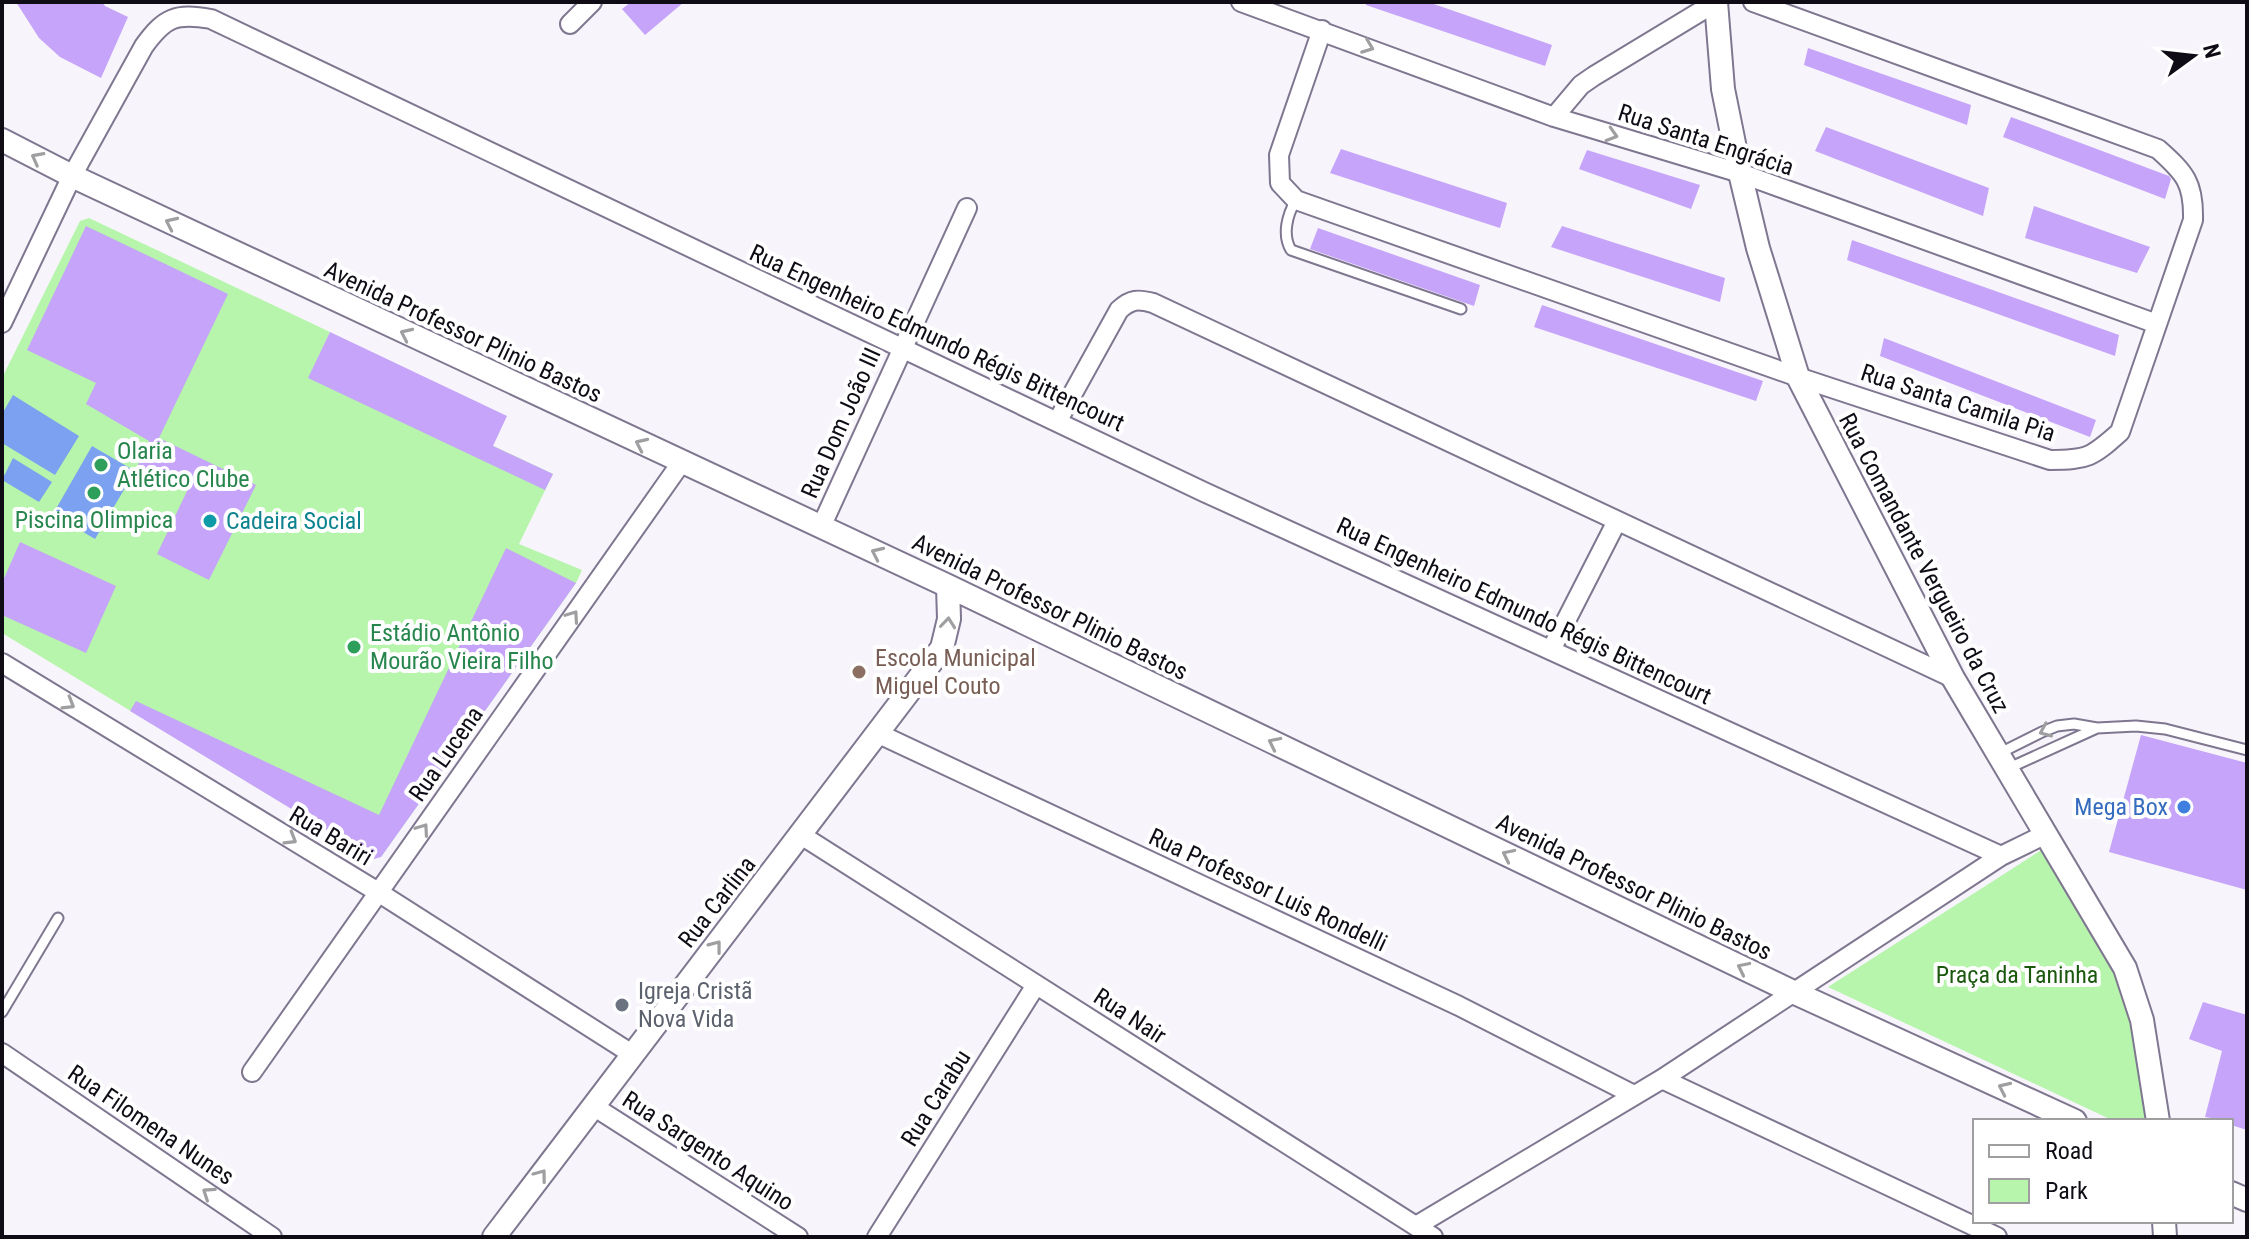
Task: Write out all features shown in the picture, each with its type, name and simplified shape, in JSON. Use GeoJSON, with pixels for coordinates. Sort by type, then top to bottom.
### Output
{"type":"FeatureCollection","features":[{"type":"Feature","properties":{"kind":"street"},"geometry":{"type":"LineString","coordinates":[[570,24],[592,2]]}},
{"type":"Feature","properties":{"kind":"street","name":"Rua Santa Engrácia"},"geometry":{"type":"LineString","coordinates":[[1243,2],[1554,117],[1740,173],[2157,324]]}},
{"type":"Feature","properties":{"kind":"street"},"geometry":{"type":"LineString","coordinates":[[1554,117],[1581,85],[1716,2]]}},
{"type":"Feature","properties":{"kind":"street","name":"Rua Comandante Vergueiro da Cruz"},"geometry":{"type":"LineString","coordinates":[[1716,2],[1723,89],[1740,173],[1758,248],[1798,377],[1953,678],[2125,968],[2142,1020],[2158,1119]]}},
{"type":"Feature","properties":{"kind":"street","name":"Rua Santa Camila Pia"},"geometry":{"type":"LineString","coordinates":[[1296,200],[1798,377],[2050,460],[2078,460],[2096,454],[2120,432],[2193,220],[2193,194],[2183,171],[2158,149],[1753,2]]}},
{"type":"Feature","properties":{"kind":"street","name":"Rua Engenheiro Edmundo Régis Bittencourt"},"geometry":{"type":"LineString","coordinates":[[2,323],[72,176],[113,98],[157,28],[173,18],[187,15],[211,19],[1057,422],[2001,856]]}},
{"type":"Feature","properties":{"kind":"street"},"geometry":{"type":"LineString","coordinates":[[1296,200],[1280,183],[1279,155],[1322,30]]}},
{"type":"Feature","properties":{"kind":"street","name":"Avenida Professor Plinio Bastos"},"geometry":{"type":"LineString","coordinates":[[2,140],[72,176],[948,586],[1793,992],[2071,1119]]}},
{"type":"Feature","properties":{"kind":"street","name":"Rua Dom João III"},"geometry":{"type":"LineString","coordinates":[[821,527],[967,208]]}},
{"type":"Feature","properties":{"kind":"street"},"geometry":{"type":"LineString","coordinates":[[1057,422],[1119,310],[1128,302],[1139,299],[1953,678]]}},
{"type":"Feature","properties":{"kind":"street","name":"Rua Lucena"},"geometry":{"type":"LineString","coordinates":[[252,1072],[681,463]]}},
{"type":"Feature","properties":{"kind":"street"},"geometry":{"type":"LineString","coordinates":[[1551,650],[1617,521]]}},
{"type":"Feature","properties":{"kind":"street","name":"Rua Carlina"},"geometry":{"type":"LineString","coordinates":[[494,1237],[942,648],[949,619],[948,586]]}},
{"type":"Feature","properties":{"kind":"street","name":"Rua Bariri"},"geometry":{"type":"LineString","coordinates":[[2,663],[378,892],[632,1054]]}},
{"type":"Feature","properties":{"kind":"street","name":"Rua Professor Luis Rondelli"},"geometry":{"type":"LineString","coordinates":[[879,734],[1459,1006],[1634,1095]]}},
{"type":"Feature","properties":{"kind":"street","name":"Rua Nair"},"geometry":{"type":"LineString","coordinates":[[801,835],[1433,1237]]}},
{"type":"Feature","properties":{"kind":"street"},"geometry":{"type":"LineString","coordinates":[[1416,1226],[1662,1079],[2001,856],[2044,835]]}},
{"type":"Feature","properties":{"kind":"street","name":"Rua Carabu"},"geometry":{"type":"LineString","coordinates":[[877,1237],[1036,985]]}},
{"type":"Feature","properties":{"kind":"street","name":"Rua Filomena Nunes"},"geometry":{"type":"LineString","coordinates":[[2,1053],[272,1237]]}},
{"type":"Feature","properties":{"kind":"street"},"geometry":{"type":"LineString","coordinates":[[1662,1079],[1997,1237]]}},
{"type":"Feature","properties":{"kind":"street","name":"Rua Sargento Aquino"},"geometry":{"type":"LineString","coordinates":[[593,1106],[798,1237]]}},
{"type":"Feature","properties":{"kind":"lane"},"geometry":{"type":"LineString","coordinates":[[1296,200],[1290,210],[1286,235],[1291,250],[1461,309]]}},
{"type":"Feature","properties":{"kind":"lane"},"geometry":{"type":"LineString","coordinates":[[2001,762],[2057,726],[2074,724],[2097,728],[2136,726],[2165,729],[2247,750]]}},
{"type":"Feature","properties":{"kind":"lane"},"geometry":{"type":"LineString","coordinates":[[2001,762],[2097,728]]}},
{"type":"Feature","properties":{"kind":"lane"},"geometry":{"type":"LineString","coordinates":[[2,1012],[58,918]]}},
{"type":"Feature","properties":{"kind":"green space"},"geometry":{"type":"Polygon","coordinates":[[[89,218],[330,332],[316,362],[553,474],[519,544],[582,570],[576,583],[381,857],[365,853],[2,633],[2,378],[80,221],[89,218]]]}},
{"type":"Feature","properties":{"kind":"green space","name":"Praça da Taninha"},"geometry":{"type":"Polygon","coordinates":[[[2046,847],[2126,981],[2152,1119],[2110,1119],[1828,987],[2046,847]]]}},
{"type":"Feature","properties":{"kind":"water"},"geometry":{"type":"Polygon","coordinates":[[[13,395],[79,436],[55,475],[2,443],[2,414],[13,395]]]}},
{"type":"Feature","properties":{"kind":"water","name":"Piscina Olimpica"},"geometry":{"type":"Polygon","coordinates":[[[92,446],[135,471],[95,539],[53,514],[92,446]]]}},
{"type":"Feature","properties":{"kind":"water"},"geometry":{"type":"Polygon","coordinates":[[[13,458],[52,482],[39,502],[2,480],[13,458]]]}},
{"type":"Feature","properties":{"kind":"building"},"geometry":{"type":"Polygon","coordinates":[[[16,2],[102,2],[128,17],[101,78],[60,57],[39,38],[16,2]]]}},
{"type":"Feature","properties":{"kind":"building"},"geometry":{"type":"Polygon","coordinates":[[[631,2],[684,2],[645,35],[622,9],[631,2]]]}},
{"type":"Feature","properties":{"kind":"building"},"geometry":{"type":"Polygon","coordinates":[[[1366,2],[1428,2],[1552,45],[1545,66],[1366,5],[1366,2]]]}},
{"type":"Feature","properties":{"kind":"building"},"geometry":{"type":"Polygon","coordinates":[[[1808,48],[1971,105],[1967,125],[1804,65],[1808,48]]]}},
{"type":"Feature","properties":{"kind":"building"},"geometry":{"type":"Polygon","coordinates":[[[2011,117],[2169,176],[2171,179],[2165,199],[2003,137],[2011,117]]]}},
{"type":"Feature","properties":{"kind":"building"},"geometry":{"type":"Polygon","coordinates":[[[1826,127],[1989,188],[1983,216],[1815,151],[1826,127]]]}},
{"type":"Feature","properties":{"kind":"building"},"geometry":{"type":"Polygon","coordinates":[[[1341,149],[1507,203],[1500,228],[1330,173],[1341,149]]]}},
{"type":"Feature","properties":{"kind":"building"},"geometry":{"type":"Polygon","coordinates":[[[1587,150],[1700,185],[1691,209],[1579,169],[1587,150]]]}},
{"type":"Feature","properties":{"kind":"building"},"geometry":{"type":"Polygon","coordinates":[[[2034,206],[2150,247],[2137,273],[2025,238],[2034,206]]]}},
{"type":"Feature","properties":{"kind":"building"},"geometry":{"type":"Polygon","coordinates":[[[86,226],[228,294],[159,438],[256,485],[209,580],[157,554],[188,489],[138,465],[149,441],[86,404],[96,383],[27,350],[86,226]]]}},
{"type":"Feature","properties":{"kind":"building"},"geometry":{"type":"Polygon","coordinates":[[[1562,226],[1725,278],[1720,302],[1551,247],[1562,226]]]}},
{"type":"Feature","properties":{"kind":"building"},"geometry":{"type":"Polygon","coordinates":[[[1318,228],[1480,285],[1474,306],[1310,249],[1318,228]]]}},
{"type":"Feature","properties":{"kind":"building"},"geometry":{"type":"Polygon","coordinates":[[[1852,240],[2119,335],[2115,356],[1847,260],[1852,240]]]}},
{"type":"Feature","properties":{"kind":"building"},"geometry":{"type":"Polygon","coordinates":[[[1542,305],[1763,381],[1756,401],[1534,327],[1542,305]]]}},
{"type":"Feature","properties":{"kind":"building"},"geometry":{"type":"Polygon","coordinates":[[[330,332],[507,416],[493,446],[553,474],[545,490],[308,378],[330,332]]]}},
{"type":"Feature","properties":{"kind":"building"},"geometry":{"type":"Polygon","coordinates":[[[1884,338],[2096,420],[2090,437],[1880,356],[1884,338]]]}},
{"type":"Feature","properties":{"kind":"building"},"geometry":{"type":"Polygon","coordinates":[[[20,542],[116,586],[86,653],[2,615],[2,583],[20,542]]]}},
{"type":"Feature","properties":{"kind":"building"},"geometry":{"type":"Polygon","coordinates":[[[506,548],[576,583],[381,857],[374,859],[130,711],[136,701],[379,815],[506,548]]]}},
{"type":"Feature","properties":{"kind":"building","name":"Mega Box"},"geometry":{"type":"Polygon","coordinates":[[[2141,735],[2247,763],[2247,890],[2109,852],[2141,735]]]}},
{"type":"Feature","properties":{"kind":"building"},"geometry":{"type":"Polygon","coordinates":[[[2203,1002],[2247,1015],[2247,1130],[2233,1126],[2233,1119],[2205,1117],[2222,1051],[2189,1039],[2203,1002]]]}},
{"type":"Feature","properties":{"kind":"place","name":"Olaria Atlético Clube"},"geometry":{"type":"Point","coordinates":[101,465]}},
{"type":"Feature","properties":{"kind":"place","name":"Piscina Olimpica"},"geometry":{"type":"Point","coordinates":[94,493]}},
{"type":"Feature","properties":{"kind":"place","name":"Cadeira Social"},"geometry":{"type":"Point","coordinates":[210,521]}},
{"type":"Feature","properties":{"kind":"place","name":"Estádio Antônio Mourão Vieira Filho"},"geometry":{"type":"Point","coordinates":[354,647]}},
{"type":"Feature","properties":{"kind":"place","name":"Escola Municipal Miguel Couto"},"geometry":{"type":"Point","coordinates":[859,672]}},
{"type":"Feature","properties":{"kind":"place","name":"Mega Box"},"geometry":{"type":"Point","coordinates":[2184,807]}},
{"type":"Feature","properties":{"kind":"place","name":"Igreja Cristã Nova Vida"},"geometry":{"type":"Point","coordinates":[622,1005]}}]}
